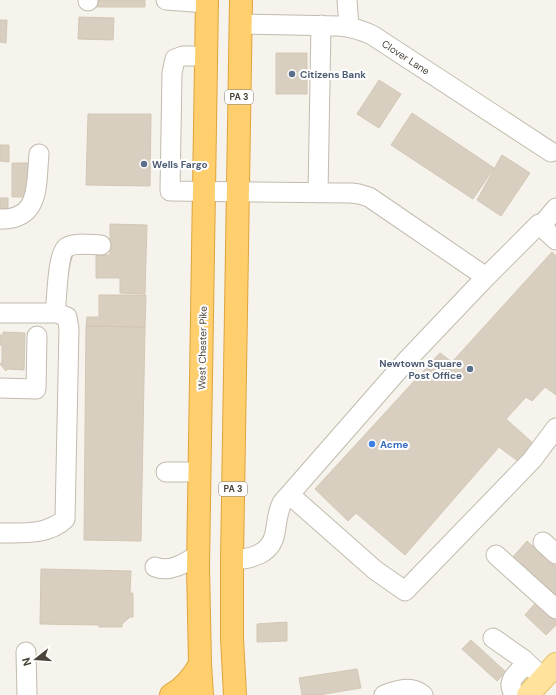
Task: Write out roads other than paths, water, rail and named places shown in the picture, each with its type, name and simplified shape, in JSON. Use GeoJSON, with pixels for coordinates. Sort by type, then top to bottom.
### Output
{"type":"FeatureCollection","features":[{"type":"Feature","properties":{"kind":"highway","name":"PA 3"},"geometry":{"type":"LineString","coordinates":[[235,695],[232,638],[232,560],[241,0]]}},
{"type":"Feature","properties":{"kind":"highway","name":"West Chester Pike"},"geometry":{"type":"LineString","coordinates":[[202,695],[198,556],[207,1]]}},
{"type":"Feature","properties":{"kind":"highway"},"geometry":{"type":"LineString","coordinates":[[171,695],[190,680],[200,664]]}},
{"type":"Feature","properties":{"kind":"main road"},"geometry":{"type":"LineString","coordinates":[[528,695],[550,671]]}},
{"type":"Feature","properties":{"kind":"street"},"geometry":{"type":"LineString","coordinates":[[166,0],[207,1]]}},
{"type":"Feature","properties":{"kind":"street"},"geometry":{"type":"LineString","coordinates":[[346,0],[349,27]]}},
{"type":"Feature","properties":{"kind":"street","name":"Clover Lane"},"geometry":{"type":"LineString","coordinates":[[241,24],[321,25],[349,27],[362,30],[372,35],[551,152]]}},
{"type":"Feature","properties":{"kind":"street"},"geometry":{"type":"LineString","coordinates":[[318,193],[321,25]]}},
{"type":"Feature","properties":{"kind":"street"},"geometry":{"type":"LineString","coordinates":[[206,56],[183,56],[175,59],[171,87],[170,191],[356,193],[366,196],[486,277]]}},
{"type":"Feature","properties":{"kind":"street"},"geometry":{"type":"LineString","coordinates":[[0,219],[9,219],[18,216],[28,210],[34,201],[39,154]]}},
{"type":"Feature","properties":{"kind":"street"},"geometry":{"type":"LineString","coordinates":[[232,560],[252,558],[260,555],[266,550],[272,543],[279,509],[282,503],[408,359],[486,277],[556,208]]}},
{"type":"Feature","properties":{"kind":"street"},"geometry":{"type":"LineString","coordinates":[[540,225],[556,240]]}},
{"type":"Feature","properties":{"kind":"street"},"geometry":{"type":"LineString","coordinates":[[56,313],[60,260],[63,251],[73,245],[101,245]]}},
{"type":"Feature","properties":{"kind":"street"},"geometry":{"type":"LineString","coordinates":[[0,314],[56,313],[67,318],[69,329],[65,519],[59,525],[47,530],[30,533],[0,533]]}},
{"type":"Feature","properties":{"kind":"street"},"geometry":{"type":"LineString","coordinates":[[0,388],[36,389],[37,336]]}},
{"type":"Feature","properties":{"kind":"street"},"geometry":{"type":"LineString","coordinates":[[290,495],[375,570],[405,591],[532,460],[556,428]]}},
{"type":"Feature","properties":{"kind":"street"},"geometry":{"type":"LineString","coordinates":[[166,472],[199,472]]}},
{"type":"Feature","properties":{"kind":"street"},"geometry":{"type":"LineString","coordinates":[[496,555],[556,608]]}},
{"type":"Feature","properties":{"kind":"street"},"geometry":{"type":"LineString","coordinates":[[155,567],[162,570],[170,569],[198,556]]}},
{"type":"Feature","properties":{"kind":"street"},"geometry":{"type":"LineString","coordinates":[[493,638],[527,663],[550,671]]}},
{"type":"Feature","properties":{"kind":"street"},"geometry":{"type":"LineString","coordinates":[[26,652],[27,695]]}},
{"type":"Feature","properties":{"kind":"street"},"geometry":{"type":"LineString","coordinates":[[515,695],[511,690],[511,680],[527,663]]}},
{"type":"Feature","properties":{"kind":"street"},"geometry":{"type":"LineString","coordinates":[[384,695],[402,688],[419,692],[423,695]]}},
{"type":"Feature","properties":{"kind":"place","name":"Citizens Bank"},"geometry":{"type":"Point","coordinates":[292,74]}},
{"type":"Feature","properties":{"kind":"place","name":"Wells Fargo"},"geometry":{"type":"Point","coordinates":[144,164]}},
{"type":"Feature","properties":{"kind":"place","name":"Newtown Square Post Office"},"geometry":{"type":"Point","coordinates":[470,369]}},
{"type":"Feature","properties":{"kind":"place","name":"Acme"},"geometry":{"type":"Point","coordinates":[372,444]}}]}
